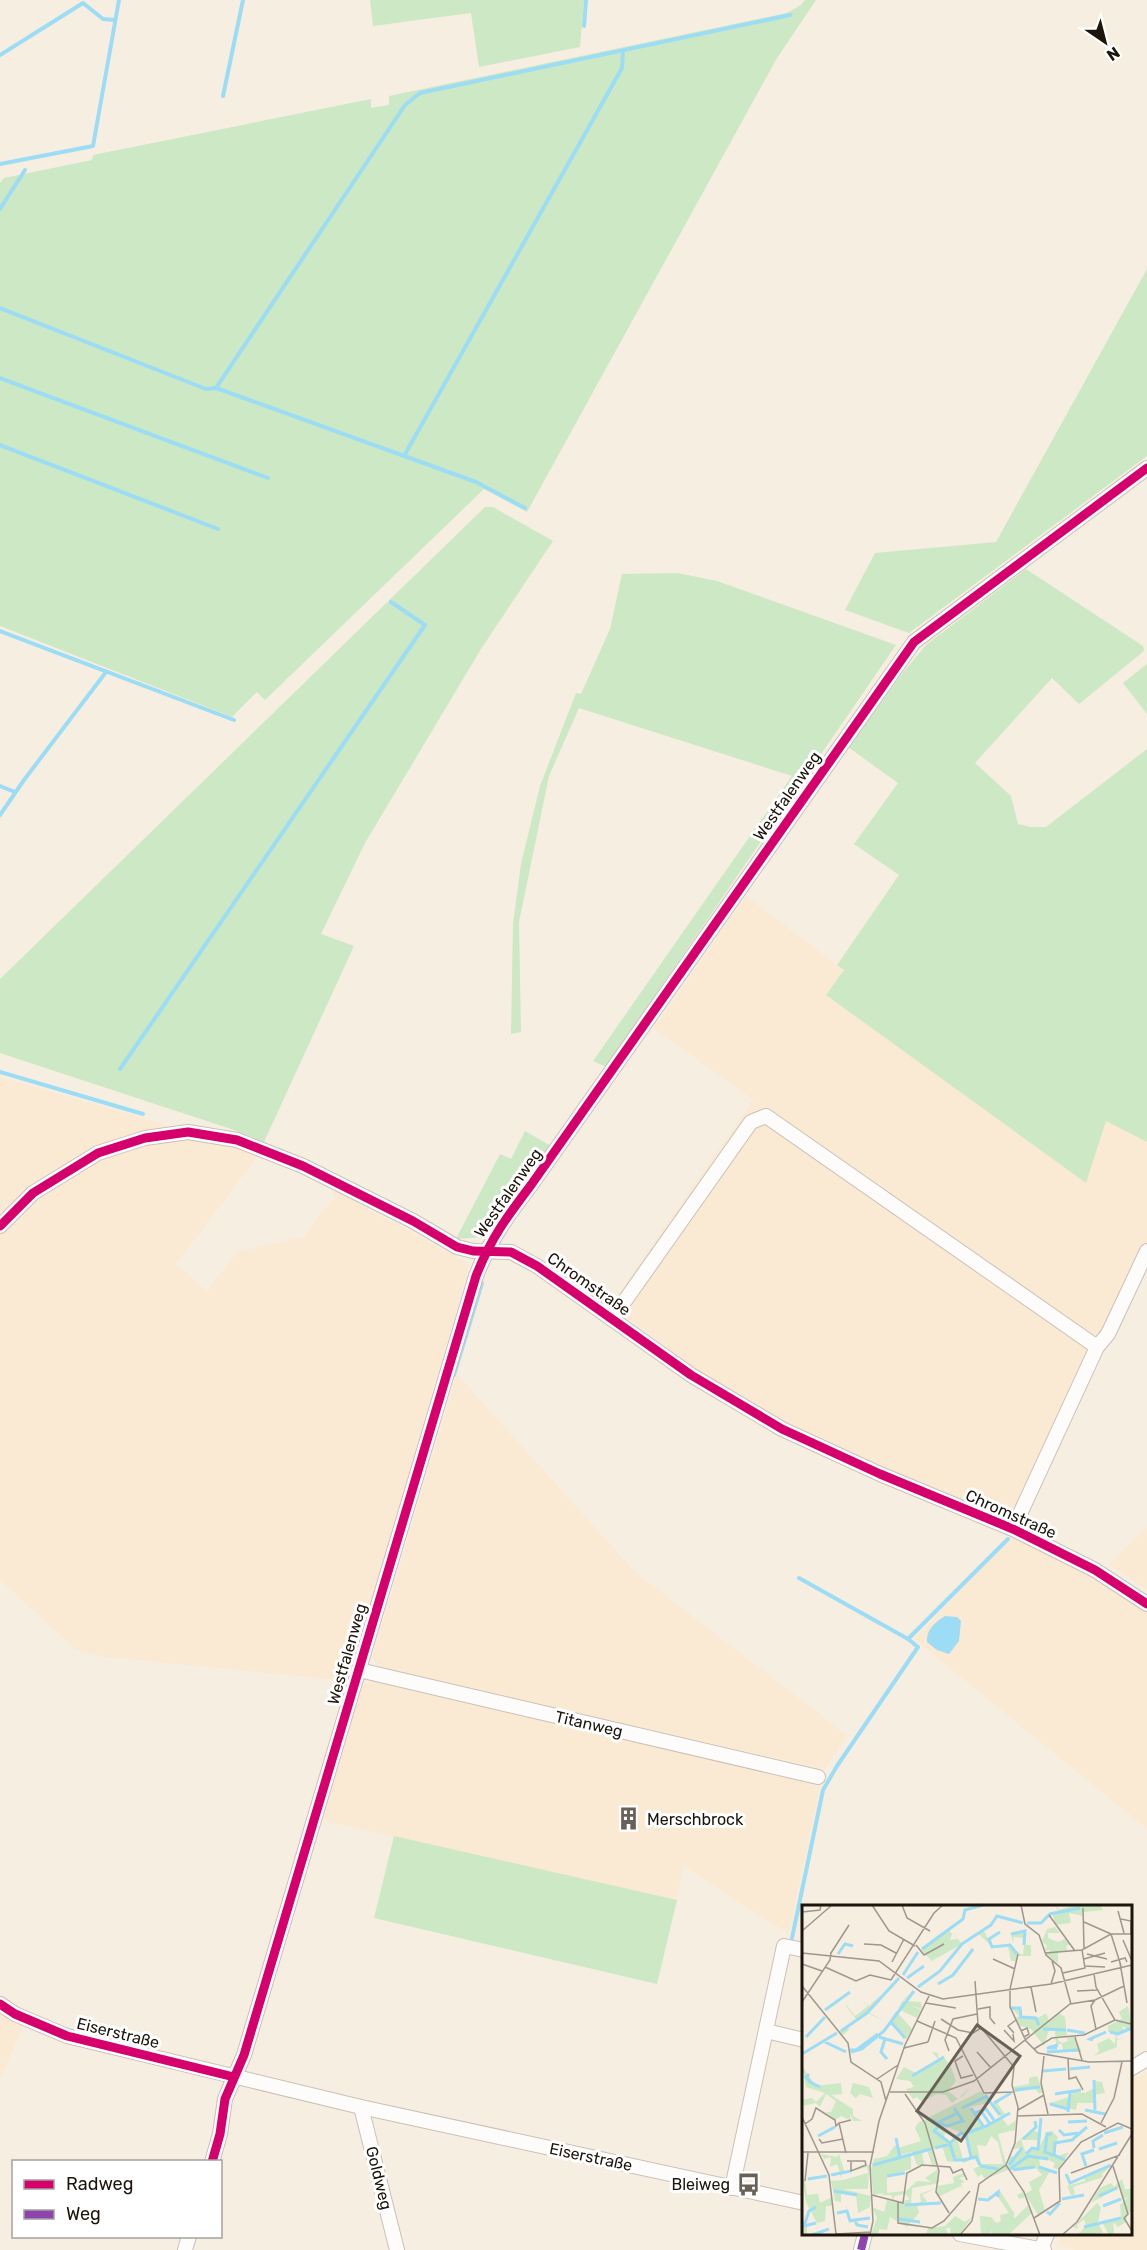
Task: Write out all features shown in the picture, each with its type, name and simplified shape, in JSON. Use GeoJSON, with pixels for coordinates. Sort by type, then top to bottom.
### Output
{"type":"FeatureCollection","features":[{"type":"Feature","properties":{"kind":"street","name":"Westfalenweg"},"geometry":{"type":"LineString","coordinates":[[213,2160],[220,2134],[225,2099],[243,2055],[476,1276],[486,1250],[500,1225],[531,1185],[914,642],[1147,468]]}},
{"type":"Feature","properties":{"kind":"street","name":"Chromstraße"},"geometry":{"type":"LineString","coordinates":[[612,1319],[751,1122],[766,1116],[1097,1347]]}},
{"type":"Feature","properties":{"kind":"street","name":"Chromstraße"},"geometry":{"type":"LineString","coordinates":[[0,1226],[33,1193],[98,1153],[145,1138],[188,1132],[237,1140],[303,1166],[413,1221],[457,1247],[473,1251],[511,1252],[537,1266],[691,1375],[782,1429],[880,1474],[1013,1529],[1095,1570],[1147,1604]]}},
{"type":"Feature","properties":{"kind":"street","name":"Chromstraße"},"geometry":{"type":"LineString","coordinates":[[1013,1529],[1097,1347],[1108,1334],[1147,1251]]}},
{"type":"Feature","properties":{"kind":"street","name":"Titanweg"},"geometry":{"type":"LineString","coordinates":[[359,1670],[818,1777]]}},
{"type":"Feature","properties":{"kind":"street"},"geometry":{"type":"LineString","coordinates":[[732,2188],[784,1946],[802,1950]]}},
{"type":"Feature","properties":{"kind":"street","name":"Eiserstraße"},"geometry":{"type":"LineString","coordinates":[[0,2004],[15,2014],[67,2036],[234,2078],[802,2203]]}},
{"type":"Feature","properties":{"kind":"street"},"geometry":{"type":"LineString","coordinates":[[766,2031],[802,2040]]}},
{"type":"Feature","properties":{"kind":"street"},"geometry":{"type":"LineString","coordinates":[[1132,2068],[1147,2059]]}},
{"type":"Feature","properties":{"kind":"street","name":"Goldweg"},"geometry":{"type":"LineString","coordinates":[[361,2107],[396,2250]]}},
{"type":"Feature","properties":{"kind":"street"},"geometry":{"type":"LineString","coordinates":[[861,2250],[865,2235]]}},
{"type":"Feature","properties":{"kind":"street"},"geometry":{"type":"LineString","coordinates":[[966,2235],[1043,2249]]}},
{"type":"Feature","properties":{"kind":"shaded area"},"geometry":{"type":"Polygon","coordinates":[[[746,896],[844,970],[826,994],[1086,1182],[1106,1121],[1147,1142],[1147,1254],[1018,1508],[1002,1515],[882,1467],[789,1423],[696,1370],[604,1300],[618,1294],[753,1100],[654,1028],[746,896]]]}},
{"type":"Feature","properties":{"kind":"shaded area"},"geometry":{"type":"Polygon","coordinates":[[[0,1077],[164,1124],[168,1139],[194,1138],[222,1144],[258,1156],[176,1264],[207,1291],[237,1252],[304,1236],[333,1198],[335,1191],[470,1264],[349,1681],[105,1657],[75,1649],[0,1580],[0,1077]]]}},
{"type":"Feature","properties":{"kind":"shaded area"},"geometry":{"type":"Polygon","coordinates":[[[457,1374],[635,1572],[848,1736],[825,1769],[379,1669],[372,1658],[457,1374]]]}},
{"type":"Feature","properties":{"kind":"shaded area"},"geometry":{"type":"Polygon","coordinates":[[[1147,1527],[1147,1590],[1109,1564],[1147,1527]]]}},
{"type":"Feature","properties":{"kind":"shaded area"},"geometry":{"type":"Polygon","coordinates":[[[1012,1536],[1090,1573],[1147,1611],[1147,1829],[914,1639],[1012,1536]]]}},
{"type":"Feature","properties":{"kind":"shaded area"},"geometry":{"type":"Polygon","coordinates":[[[370,1681],[821,1782],[789,1934],[683,1866],[677,1900],[320,1820],[361,1686],[370,1681]]]}},
{"type":"Feature","properties":{"kind":"shaded area"},"geometry":{"type":"Polygon","coordinates":[[[0,2010],[24,2024],[0,2080],[0,2010]]]}},
{"type":"Feature","properties":{"kind":"shaded area"},"geometry":{"type":"Polygon","coordinates":[[[1147,2072],[1147,2250],[1074,2250],[1058,2244],[1062,2235],[1132,2235],[1132,2080],[1147,2072]]]}},
{"type":"Feature","properties":{"kind":"green space"},"geometry":{"type":"Polygon","coordinates":[[[370,0],[584,0],[580,47],[479,67],[471,13],[373,26],[370,0]]]}},
{"type":"Feature","properties":{"kind":"green space"},"geometry":{"type":"Polygon","coordinates":[[[805,0],[816,0],[777,58],[527,512],[484,489],[265,700],[257,692],[232,717],[0,626],[0,183],[4,178],[92,160],[93,155],[371,99],[371,108],[389,105],[389,96],[787,13],[805,0]]]}},
{"type":"Feature","properties":{"kind":"green space"},"geometry":{"type":"Polygon","coordinates":[[[1147,269],[1147,456],[909,633],[845,610],[875,553],[996,542],[1147,269]]]}},
{"type":"Feature","properties":{"kind":"green space"},"geometry":{"type":"Polygon","coordinates":[[[485,507],[493,507],[553,541],[481,649],[365,843],[321,934],[354,946],[264,1142],[0,1053],[0,979],[485,507]]]}},
{"type":"Feature","properties":{"kind":"green space"},"geometry":{"type":"Polygon","coordinates":[[[1026,569],[1143,646],[1144,651],[1079,704],[1052,678],[975,763],[1011,796],[1018,824],[1046,827],[1147,749],[1147,1142],[1106,1121],[1086,1183],[826,995],[844,970],[837,965],[899,875],[854,844],[898,783],[848,747],[926,645],[1026,569]]]}},
{"type":"Feature","properties":{"kind":"green space"},"geometry":{"type":"Polygon","coordinates":[[[677,573],[717,581],[896,645],[606,1067],[593,1061],[792,776],[579,708],[549,776],[519,922],[521,1032],[511,1034],[513,924],[521,864],[540,786],[576,693],[581,694],[610,629],[622,574],[677,573]]]}},
{"type":"Feature","properties":{"kind":"green space"},"geometry":{"type":"Polygon","coordinates":[[[1147,664],[1147,714],[1123,683],[1147,664]]]}},
{"type":"Feature","properties":{"kind":"green space"},"geometry":{"type":"Polygon","coordinates":[[[525,1131],[551,1146],[483,1237],[456,1239],[500,1154],[511,1159],[525,1131]]]}},
{"type":"Feature","properties":{"kind":"green space"},"geometry":{"type":"Polygon","coordinates":[[[394,1836],[677,1900],[657,1984],[374,1918],[394,1836]]]}},
{"type":"Feature","properties":{"kind":"water"},"geometry":{"type":"Polygon","coordinates":[[[945,1616],[957,1617],[961,1621],[959,1641],[949,1654],[937,1650],[927,1642],[930,1630],[945,1616]]]}},
{"type":"Feature","properties":{"kind":"waterway"},"geometry":{"type":"LineString","coordinates":[[0,164],[93,146],[119,0]]}},
{"type":"Feature","properties":{"kind":"waterway"},"geometry":{"type":"LineString","coordinates":[[223,96],[243,0]]}},
{"type":"Feature","properties":{"kind":"waterway"},"geometry":{"type":"LineString","coordinates":[[584,26],[586,0]]}},
{"type":"Feature","properties":{"kind":"waterway"},"geometry":{"type":"LineString","coordinates":[[0,55],[83,3],[103,19],[115,20]]}},
{"type":"Feature","properties":{"kind":"waterway"},"geometry":{"type":"LineString","coordinates":[[525,508],[476,482],[216,388],[405,105],[420,93],[790,15]]}},
{"type":"Feature","properties":{"kind":"waterway"},"geometry":{"type":"LineString","coordinates":[[404,456],[622,68],[623,51]]}},
{"type":"Feature","properties":{"kind":"waterway"},"geometry":{"type":"LineString","coordinates":[[0,209],[25,170]]}},
{"type":"Feature","properties":{"kind":"waterway"},"geometry":{"type":"LineString","coordinates":[[0,308],[206,389],[216,388]]}},
{"type":"Feature","properties":{"kind":"waterway"},"geometry":{"type":"LineString","coordinates":[[0,378],[268,478]]}},
{"type":"Feature","properties":{"kind":"waterway"},"geometry":{"type":"LineString","coordinates":[[0,445],[218,529]]}},
{"type":"Feature","properties":{"kind":"waterway"},"geometry":{"type":"LineString","coordinates":[[120,1069],[425,625],[391,602]]}},
{"type":"Feature","properties":{"kind":"waterway"},"geometry":{"type":"LineString","coordinates":[[0,631],[234,720]]}},
{"type":"Feature","properties":{"kind":"waterway"},"geometry":{"type":"LineString","coordinates":[[0,815],[106,672]]}},
{"type":"Feature","properties":{"kind":"waterway"},"geometry":{"type":"LineString","coordinates":[[0,786],[15,792]]}},
{"type":"Feature","properties":{"kind":"waterway"},"geometry":{"type":"LineString","coordinates":[[0,1072],[143,1114]]}},
{"type":"Feature","properties":{"kind":"waterway"},"geometry":{"type":"LineString","coordinates":[[454,1375],[482,1283]]}},
{"type":"Feature","properties":{"kind":"waterway"},"geometry":{"type":"LineString","coordinates":[[908,1639],[1008,1539]]}},
{"type":"Feature","properties":{"kind":"waterway"},"geometry":{"type":"LineString","coordinates":[[792,1938],[823,1790],[918,1647],[908,1639],[799,1578]]}},
{"type":"Feature","properties":{"kind":"marked path"},"geometry":{"type":"LineString","coordinates":[[861,2250],[865,2235]]}},
{"type":"Feature","properties":{"kind":"cycle path"},"geometry":{"type":"LineString","coordinates":[[213,2160],[220,2134],[225,2099],[244,2055],[476,1276],[493,1239],[914,642],[1147,468]]}},
{"type":"Feature","properties":{"kind":"cycle path"},"geometry":{"type":"LineString","coordinates":[[0,1226],[33,1193],[98,1153],[145,1138],[188,1132],[237,1140],[303,1166],[413,1221],[457,1247],[473,1251],[511,1252],[537,1266],[691,1375],[782,1429],[880,1474],[1013,1529],[1095,1570],[1147,1604]]}},
{"type":"Feature","properties":{"kind":"cycle path"},"geometry":{"type":"LineString","coordinates":[[0,2004],[15,2014],[67,2036],[234,2077]]}},
{"type":"Feature","properties":{"kind":"place","name":"Merschbrock"},"geometry":{"type":"Point","coordinates":[629,1819]}},
{"type":"Feature","properties":{"kind":"place","name":"Bleiweg"},"geometry":{"type":"Point","coordinates":[748,2184]}}]}
